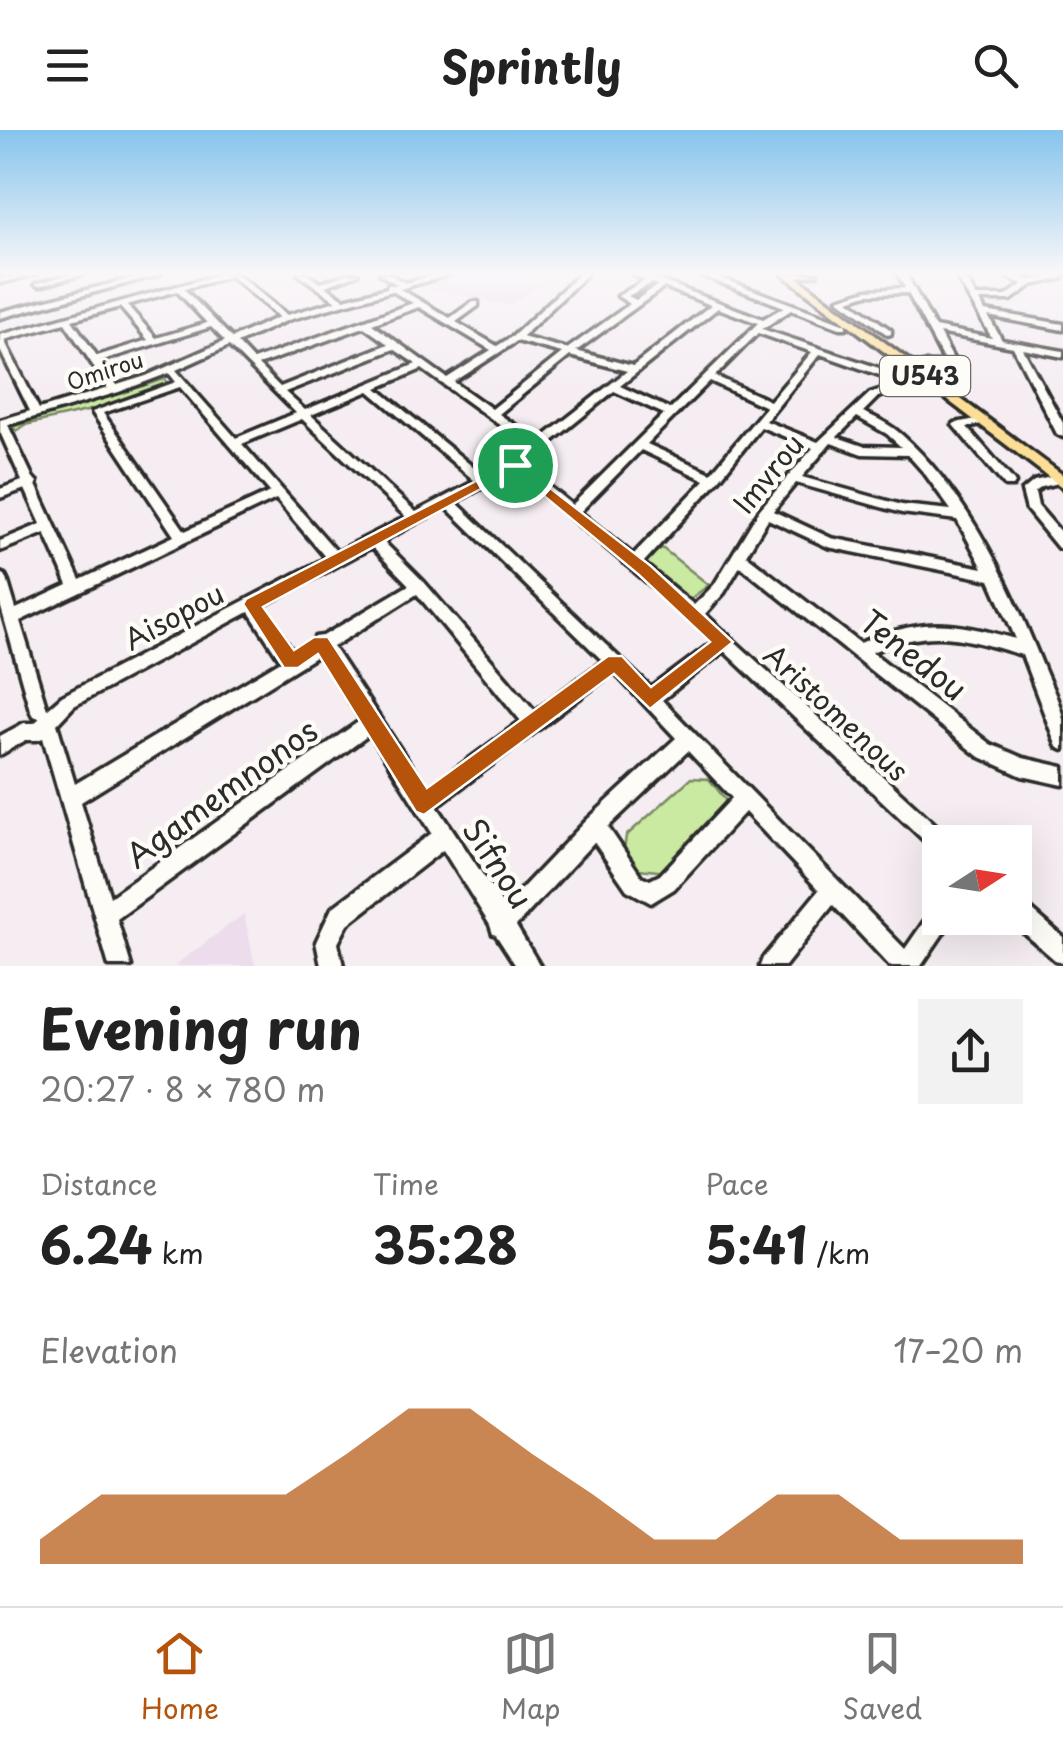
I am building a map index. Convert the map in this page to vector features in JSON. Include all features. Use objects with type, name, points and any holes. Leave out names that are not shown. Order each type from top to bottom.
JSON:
[{"type":"main road","name":"U543","points":[[845,313],[1062,479]]},
{"type":"main road","name":"U543","points":[[850,313],[939,378],[1062,479]]},
{"type":"street","points":[[36,413],[0,339],[88,313]]},
{"type":"street","points":[[130,313],[154,342]]},
{"type":"street","points":[[202,313],[278,391],[415,518]]},
{"type":"street","points":[[279,313],[285,318]]},
{"type":"street","name":"Omirou","points":[[1,424],[171,370],[229,341],[301,313]]},
{"type":"street","points":[[252,364],[395,313]]},
{"type":"street","points":[[434,313],[497,350]]},
{"type":"street","points":[[449,322],[462,313]]},
{"type":"street","points":[[449,381],[516,338],[543,313]]},
{"type":"street","points":[[492,414],[623,313]]},
{"type":"street","points":[[515,465],[706,313]]},
{"type":"street","points":[[634,563],[713,479],[817,352],[733,313]]},
{"type":"street","points":[[571,513],[761,326],[781,313]]},
{"type":"street","points":[[810,313],[843,326]]},
{"type":"street","points":[[862,313],[888,332]]},
{"type":"street","points":[[923,313],[953,368],[939,378]]},
{"type":"street","points":[[984,313],[998,342]]},
{"type":"street","points":[[984,313],[1062,326]]},
{"type":"street","points":[[66,319],[115,390]]},
{"type":"street","points":[[96,359],[212,324]]},
{"type":"street","points":[[366,324],[538,447]]},
{"type":"street","points":[[932,329],[1063,354]]},
{"type":"street","points":[[342,332],[360,348]]},
{"type":"street","points":[[516,338],[634,370]]},
{"type":"street","points":[[1016,344],[1058,416],[1063,434]]},
{"type":"street","points":[[278,391],[360,348],[395,345]]},
{"type":"street","name":"Imvrou","points":[[694,614],[719,590],[765,512],[855,412],[874,395],[886,391],[890,375],[817,352]]},
{"type":"street","points":[[923,366],[946,368],[949,361]]},
{"type":"street","points":[[236,442],[423,365]]},
{"type":"street","points":[[0,372],[16,368]]},
{"type":"street","points":[[171,370],[336,560]]},
{"type":"street","points":[[710,378],[770,405]]},
{"type":"street","points":[[180,384],[98,412],[182,538]]},
{"type":"street","points":[[613,387],[673,414]]},
{"type":"street","points":[[370,388],[484,482]]},
{"type":"street","points":[[855,412],[887,429],[962,516],[1029,650],[1063,741]]},
{"type":"street","points":[[982,421],[959,425],[1009,483]]},
{"type":"street","points":[[760,422],[826,443],[862,450],[910,452]]},
{"type":"street","points":[[1,424],[31,482],[47,528],[76,588]]},
{"type":"street","points":[[640,445],[713,479]]},
{"type":"street","points":[[0,454],[15,449]]},
{"type":"street","name":"Aisopou","points":[[0,746],[24,731],[37,732],[46,716],[68,701],[515,465]]},
{"type":"street","name":"Aristomenous","points":[[515,465],[694,614],[922,825]]},
{"type":"street","points":[[796,479],[902,509],[962,516]]},
{"type":"street","points":[[1062,479],[1038,484],[1028,492],[1032,507],[1046,519],[1063,544]]},
{"type":"street","points":[[0,494],[31,482]]},
{"type":"street","points":[[12,618],[280,492]]},
{"type":"street","points":[[448,501],[615,662],[907,966],[928,935]]},
{"type":"street","points":[[765,512],[828,542],[991,575]]},
{"type":"street","points":[[0,546],[47,528]]},
{"type":"street","points":[[374,540],[419,586],[534,723]]},
{"type":"street","name":"Tenedou","points":[[739,557],[984,750],[1022,767],[1063,776]]},
{"type":"street","points":[[0,580],[46,716],[120,966]]},
{"type":"street","points":[[70,798],[321,642],[419,586]]},
{"type":"street","points":[[252,604],[291,662]]},
{"type":"street","points":[[857,651],[912,628],[948,628],[1029,650]]},
{"type":"street","name":"Sifnou","points":[[321,642],[529,966]]},
{"type":"street","points":[[650,700],[723,642]]},
{"type":"street","points":[[424,804],[615,662]]},
{"type":"street","name":"Agamemnonos","points":[[105,914],[374,722]]},
{"type":"street","points":[[501,926],[595,826],[687,740]]},
{"type":"street","points":[[595,826],[634,883],[651,892],[667,882],[745,798]]},
{"type":"street","points":[[332,966],[326,942],[340,916],[443,837]]},
{"type":"street","points":[[776,960],[832,890]]},
{"type":"street","points":[[1032,925],[1063,952]]},
{"type":"shaded area","points":[[244,914],[255,966],[174,966]]},
{"type":"green space","points":[[165,379],[170,385],[100,408],[25,425],[17,431],[12,427]]},
{"type":"green space","points":[[662,548],[709,585],[686,602],[646,566],[647,558]]},
{"type":"green space","points":[[691,778],[709,779],[725,799],[725,815],[667,872],[639,869],[624,850],[626,836]]},
{"type":"route","points":[[515,465],[645,570],[723,642],[650,700],[615,662],[424,804],[321,642],[291,662],[252,604],[515,465]]}]
